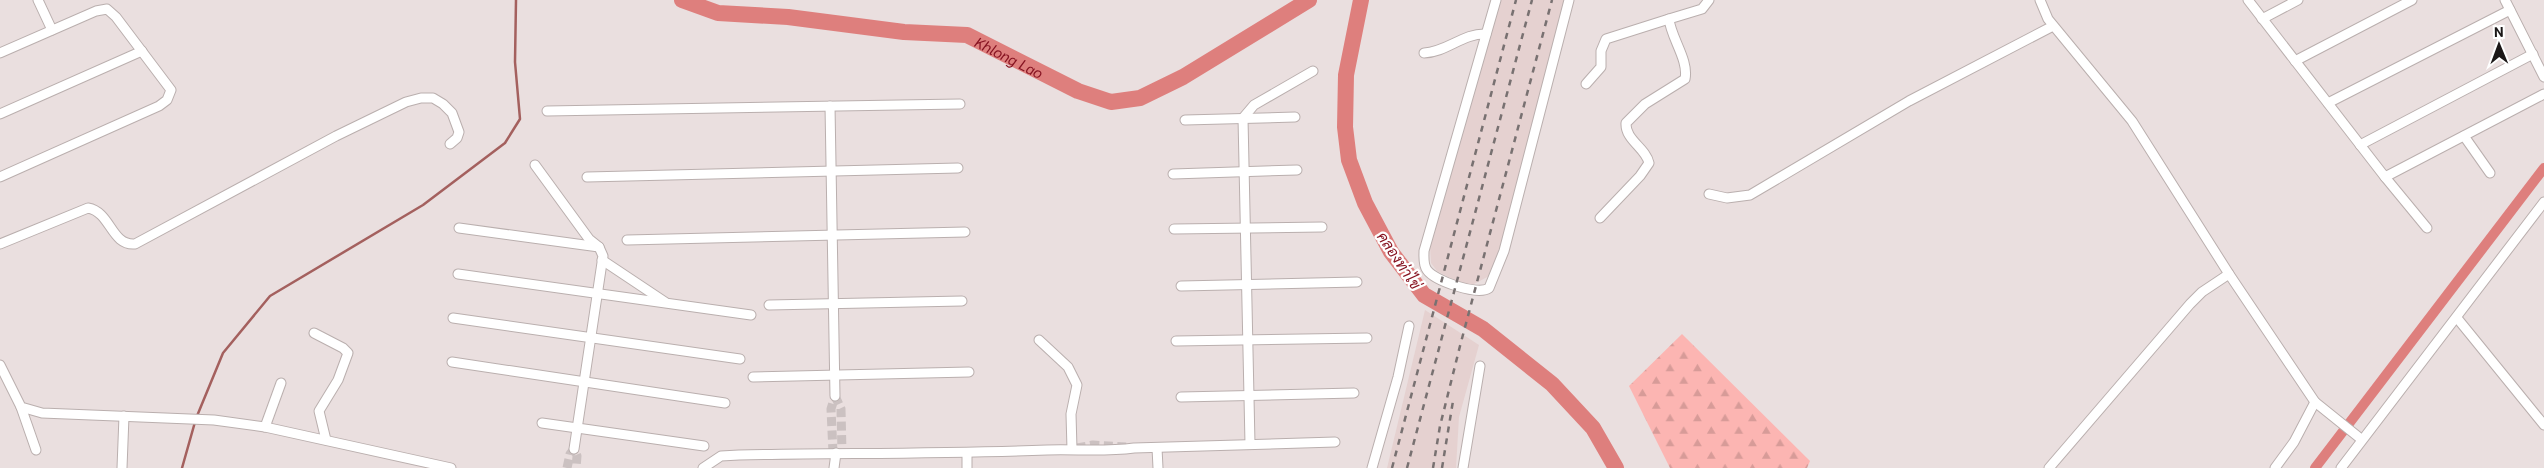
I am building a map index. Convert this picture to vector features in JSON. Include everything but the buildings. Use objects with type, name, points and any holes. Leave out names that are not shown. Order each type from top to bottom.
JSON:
[{"type":"street","points":[[38,0],[52,30]]},
{"type":"street","points":[[1496,0],[1424,251],[1424,261],[1430,274],[1460,287],[1479,292],[1489,288],[1504,250],[1569,0]]},
{"type":"street","points":[[1586,84],[1601,67],[1601,52],[1606,39],[1698,10],[1706,6],[1709,0]]},
{"type":"street","points":[[2040,0],[2054,26],[2132,121],[2229,274],[2315,402],[2358,437]]},
{"type":"street","points":[[2248,0],[2427,228]]},
{"type":"street","points":[[2262,19],[2298,0]]},
{"type":"street","points":[[2295,61],[2412,0]]},
{"type":"street","points":[[2505,0],[2544,77]]},
{"type":"street","points":[[0,53],[96,11],[107,9],[116,17],[171,90],[167,100],[159,106],[0,177]]},
{"type":"street","points":[[2328,103],[2510,10]]},
{"type":"street","points":[[1600,218],[1640,176],[1649,163],[1647,157],[1627,132],[1626,123],[1628,119],[1645,104],[1685,79],[1685,66],[1671,32],[1669,19]]},
{"type":"street","points":[[1709,194],[1727,198],[1750,195],[1908,101],[2054,26]]},
{"type":"street","points":[[1424,53],[1440,51],[1472,35],[1486,34]]},
{"type":"street","points":[[0,114],[142,51]]},
{"type":"street","points":[[2360,144],[2533,54]]},
{"type":"street","points":[[1250,444],[1243,118],[1254,105],[1313,71]]},
{"type":"street","points":[[2386,177],[2544,94]]},
{"type":"street","points":[[0,244],[88,208],[96,210],[103,215],[120,241],[126,245],[135,244],[336,136],[406,102],[421,98],[433,98],[452,113],[459,132],[457,138],[450,144]]},
{"type":"street","points":[[547,111],[960,104]]},
{"type":"street","points":[[830,106],[835,396]]},
{"type":"street","points":[[1186,120],[1295,116]]},
{"type":"street","points":[[2464,136],[2490,173]]},
{"type":"street","points":[[535,165],[589,239],[599,247],[602,260],[589,337],[574,449]]},
{"type":"street","points":[[587,177],[958,168]]},
{"type":"street","points":[[1173,174],[1296,170]]},
{"type":"street","points":[[2341,468],[2358,437],[2457,318],[2544,202]]},
{"type":"street","points":[[1174,229],[1322,227]]},
{"type":"street","points":[[459,228],[599,247]]},
{"type":"street","points":[[627,240],[966,232]]},
{"type":"street","points":[[602,260],[668,303]]},
{"type":"street","points":[[458,274],[751,315]]},
{"type":"street","points":[[2049,468],[2190,304],[2202,292],[2229,274]]},
{"type":"street","points":[[1181,286],[1357,282]]},
{"type":"street","points":[[769,305],[962,301]]},
{"type":"street","points":[[453,318],[740,359]]},
{"type":"street","points":[[2457,318],[2544,425]]},
{"type":"street","points":[[1372,468],[1392,401],[1409,326]]},
{"type":"street","points":[[314,333],[343,348],[348,353],[346,364],[338,380],[319,411],[326,440]]},
{"type":"street","points":[[1176,340],[1248,341],[1367,338]]},
{"type":"street","points":[[1039,340],[1068,367],[1077,385],[1071,414],[1072,449]]},
{"type":"street","points":[[452,362],[725,403]]},
{"type":"street","points":[[0,365],[21,407],[36,450]]},
{"type":"street","points":[[1463,468],[1480,366]]},
{"type":"street","points":[[753,377],[969,372]]},
{"type":"street","points":[[266,428],[281,384]]},
{"type":"street","points":[[1181,397],[1354,393]]},
{"type":"street","points":[[2275,468],[2294,442],[2315,402]]},
{"type":"street","points":[[21,407],[42,413],[214,420],[326,440],[433,467],[451,468]]},
{"type":"street","points":[[122,468],[124,416]]},
{"type":"street","points":[[542,423],[704,446]]},
{"type":"street","points":[[703,468],[721,456],[836,453],[967,453],[1072,449],[1106,452],[1134,448],[1335,442]]},
{"type":"street","points":[[1157,448],[1158,468]]},
{"type":"street","points":[[834,468],[836,453]]},
{"type":"street","points":[[967,453],[967,468]]},
{"type":"shaded area","points":[[1500,0],[1565,0],[1495,267],[1491,275],[1472,285],[1464,285],[1437,271],[1431,263],[1430,246]]},
{"type":"shaded area","points":[[1425,310],[1479,345],[1459,417],[1456,468],[1387,468]]},
{"type":"green space","points":[[1682,334],[1810,461],[1807,468],[1670,468],[1629,386]]},
{"type":"waterway","points":[[197,416],[223,353],[270,296],[423,205],[505,143],[520,119],[515,62],[516,0]]},
{"type":"waterway","name":"Khlong Lao","points":[[682,0],[718,13],[788,17],[904,32],[967,35],[1078,91],[1111,102],[1140,98],[1183,77],[1309,0]]},
{"type":"waterway","name":"คลองท่าไข่","points":[[1361,0],[1346,75],[1345,127],[1349,160],[1365,203],[1391,252],[1424,295],[1483,329],[1552,384],[1593,428],[1616,468]]},
{"type":"waterway","points":[[2315,468],[2544,168]]},
{"type":"waterway","points":[[182,468],[195,422]]},
{"type":"tunnel","points":[[835,396],[841,409],[842,453]]},
{"type":"tunnel","points":[[833,453],[831,409],[835,396]]},
{"type":"tunnel","points":[[1077,448],[1093,445],[1126,447]]},
{"type":"tunnel","points":[[567,468],[570,454],[574,449],[577,456],[576,468]]},
{"type":"railway","points":[[1392,468],[1516,0]]},
{"type":"railway","points":[[1407,468],[1532,0]]},
{"type":"railway","points":[[1433,468],[1440,426],[1460,346],[1552,0]]},
{"type":"railway","points":[[1442,468],[1453,401]]}]
